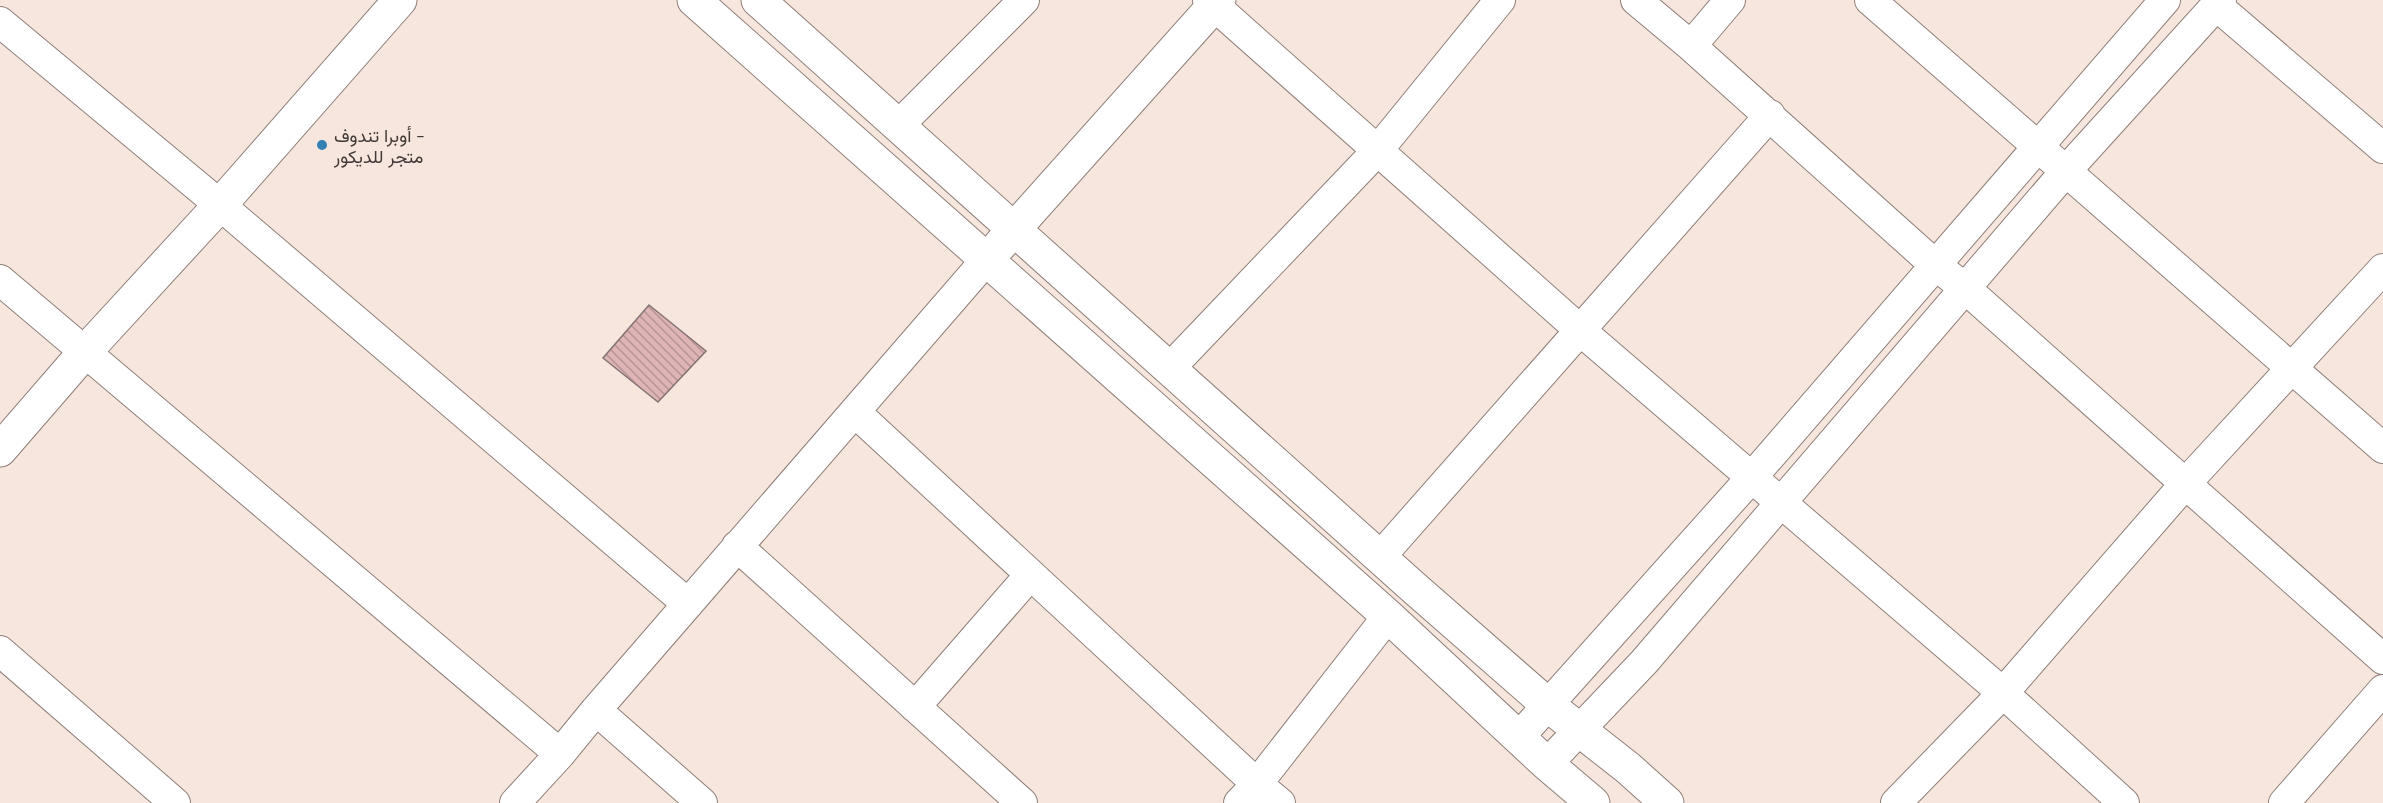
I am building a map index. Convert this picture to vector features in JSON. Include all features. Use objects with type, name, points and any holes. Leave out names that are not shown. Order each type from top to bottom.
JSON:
[{"type":"street","points":[[0,450],[400,0]]},
{"type":"street","points":[[694,0],[987,259],[1260,505],[1388,616],[1547,764],[1593,803]]},
{"type":"street","points":[[758,0],[1380,557],[1549,706],[1580,729],[1666,803]]},
{"type":"street","points":[[898,126],[1024,0]]},
{"type":"street","points":[[1169,369],[1378,150],[1500,0]]},
{"type":"street","points":[[1636,0],[1770,115],[1934,264],[1966,289],[2383,659]]},
{"type":"street","points":[[1691,46],[1730,0]]},
{"type":"street","points":[[1870,0],[2383,448]]},
{"type":"street","points":[[1519,737],[1752,477],[1934,264],[2165,0]]},
{"type":"street","points":[[515,803],[560,754],[737,546],[987,259],[1214,2],[1581,331],[2003,693],[2124,803]]},
{"type":"street","points":[[1547,764],[1644,662],[2065,172],[2219,3],[2383,148]]},
{"type":"street","points":[[0,22],[220,205],[688,604]]},
{"type":"street","points":[[1380,557],[1770,115]]},
{"type":"street","points":[[1896,803],[2003,693],[2185,484],[2383,269]]},
{"type":"street","points":[[0,280],[560,754]]},
{"type":"street","points":[[855,412],[1030,575],[1248,794],[1280,803]]},
{"type":"street","points":[[1260,505],[1289,476]]},
{"type":"street","points":[[737,546],[1022,803]]},
{"type":"street","points":[[915,707],[1030,575]]},
{"type":"street","points":[[1248,794],[1388,616]]},
{"type":"street","points":[[0,651],[175,803]]},
{"type":"street","points":[[2284,803],[2383,690]]},
{"type":"street","points":[[596,710],[702,803]]},
{"type":"building","points":[[649,305],[706,351],[658,402],[603,358]]},
{"type":"place","name":"أوبرا تندوف - متجر للديكور","points":[[322,145]]}]
